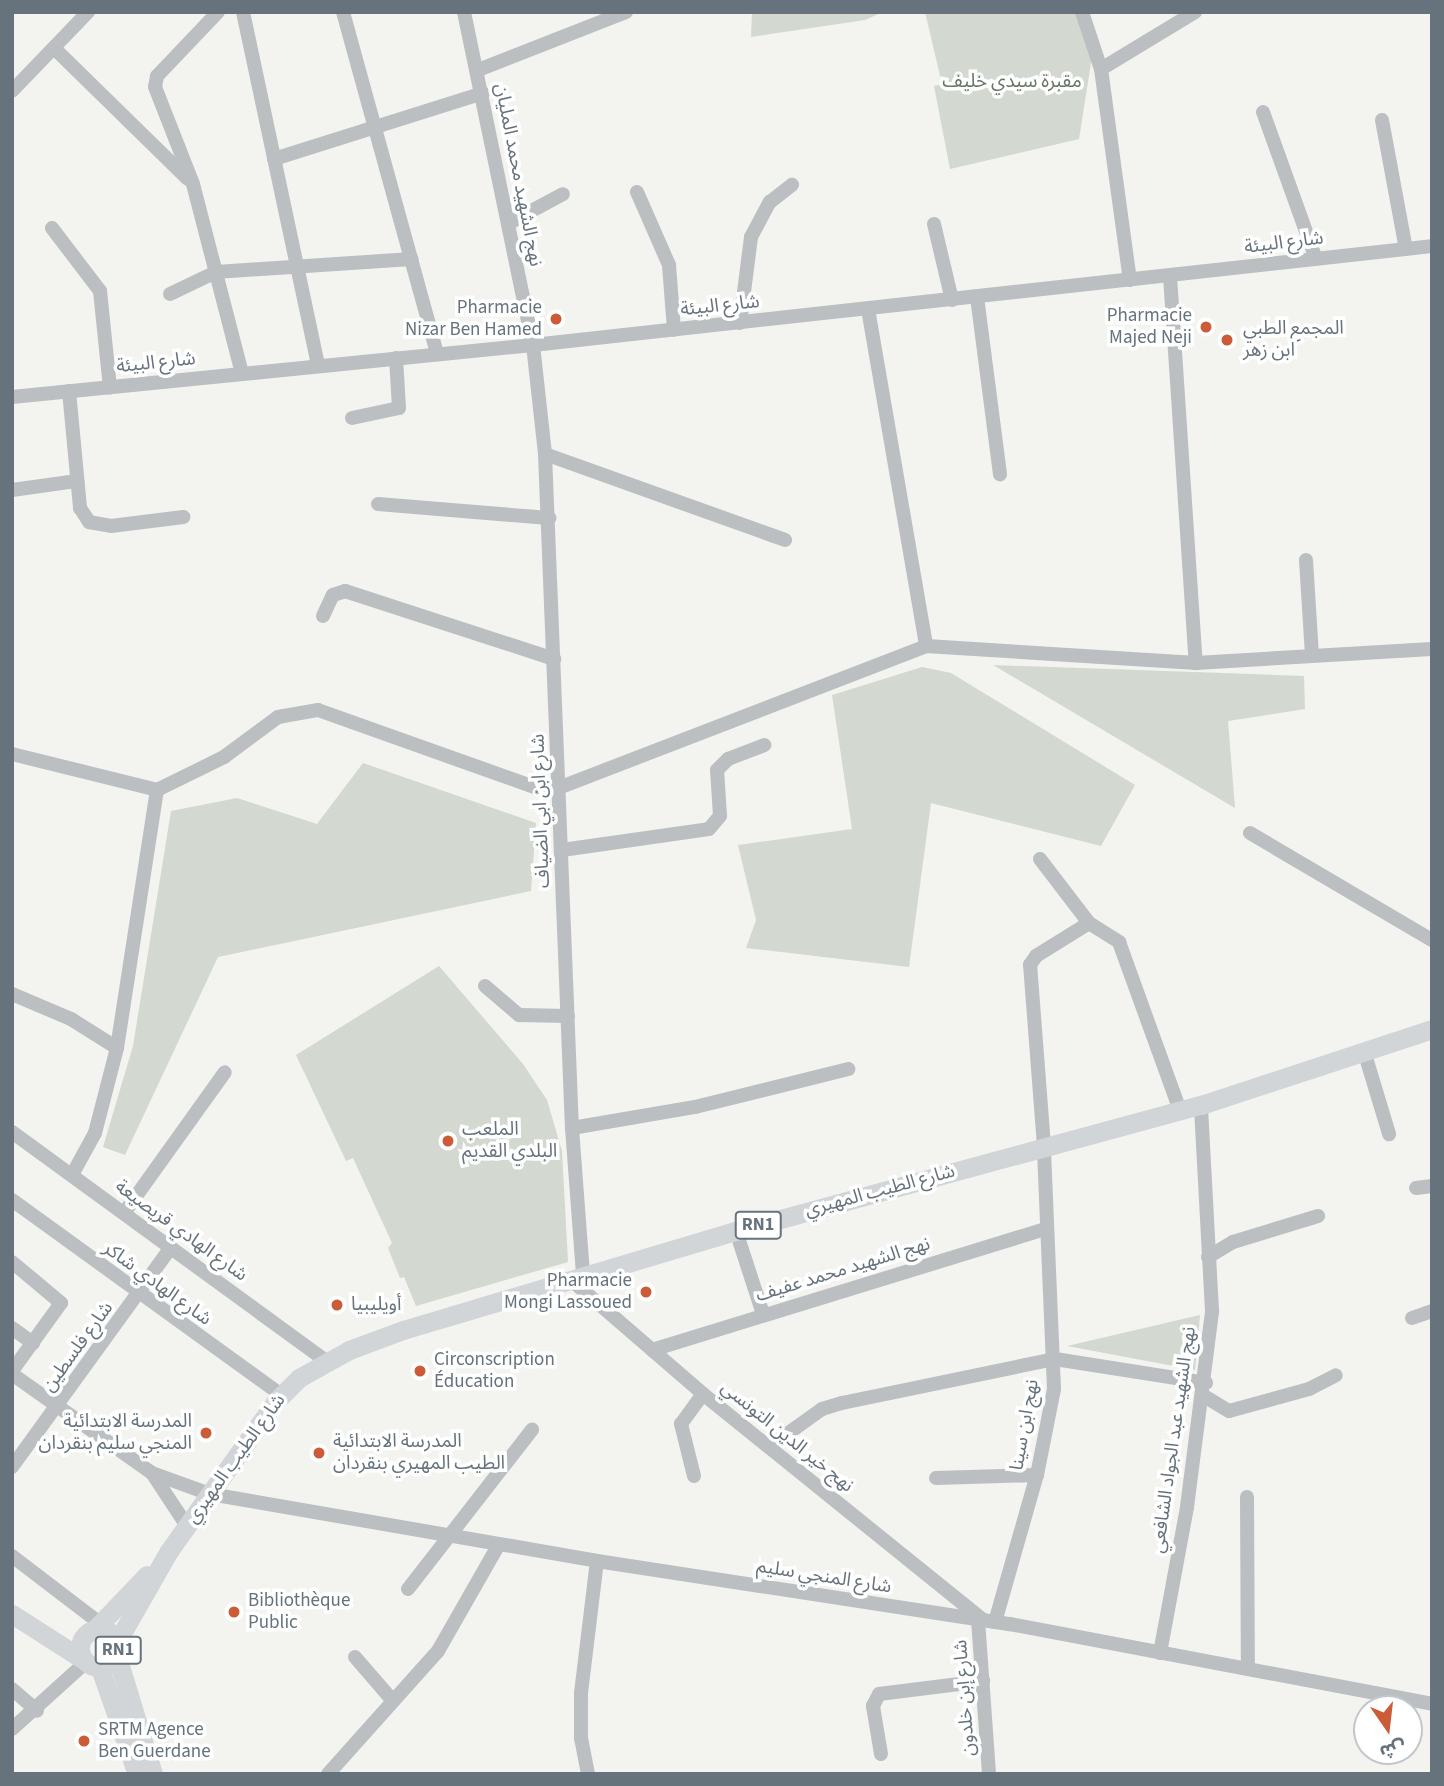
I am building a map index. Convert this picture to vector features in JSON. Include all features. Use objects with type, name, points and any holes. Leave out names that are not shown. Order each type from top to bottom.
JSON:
[{"type":"main road","name":"شارع الطيب المهيري","points":[[169,1551],[281,1395],[326,1361],[403,1329],[736,1231],[1179,1108],[1201,1105],[1432,1029]]},
{"type":"main road","name":"RN1","points":[[91,1647],[169,1551]]},
{"type":"main road","name":"RN1","points":[[117,1649],[169,1551]]},
{"type":"main road","name":"RN1","points":[[12,1614],[47,1637],[91,1647],[117,1649]]},
{"type":"main road","name":"RN1","points":[[91,1647],[108,1632],[117,1649]]},
{"type":"main road","points":[[91,1647],[137,1774]]},
{"type":"main road","points":[[117,1649],[153,1774]]},
{"type":"street","points":[[12,91],[88,12]]},
{"type":"street","points":[[218,12],[157,76],[155,87],[192,184],[242,374]]},
{"type":"street","points":[[243,12],[318,366]]},
{"type":"street","points":[[344,12],[438,354]]},
{"type":"street","name":"نهج الشهيد محمد المليان","points":[[464,12],[533,345]]},
{"type":"street","points":[[478,70],[626,12]]},
{"type":"street","points":[[1082,12],[1101,69],[1130,280]]},
{"type":"street","points":[[1101,69],[1195,12]]},
{"type":"street","points":[[54,48],[192,184]]},
{"type":"street","points":[[274,159],[482,93]]},
{"type":"street","points":[[1263,112],[1316,259]]},
{"type":"street","points":[[1382,120],[1406,249]]},
{"type":"street","points":[[740,323],[751,237],[770,202],[792,185]]},
{"type":"street","points":[[637,192],[669,265],[674,330]]},
{"type":"street","points":[[509,223],[563,194]]},
{"type":"street","points":[[934,223],[953,300]]},
{"type":"street","points":[[52,228],[100,292],[110,387]]},
{"type":"street","name":"شارع البيئة","points":[[12,397],[740,323],[1432,246]]},
{"type":"street","points":[[170,294],[216,272],[412,259]]},
{"type":"street","points":[[1170,276],[1196,663]]},
{"type":"street","points":[[977,297],[1000,475]]},
{"type":"street","points":[[868,309],[926,646]]},
{"type":"street","name":"شارع ابن ابي الضياف","points":[[533,345],[549,518],[577,1278]]},
{"type":"street","points":[[352,418],[399,408],[396,358]]},
{"type":"street","points":[[69,391],[77,481],[83,515],[98,526],[183,517]]},
{"type":"street","points":[[545,454],[785,540]]},
{"type":"street","points":[[12,490],[77,481]]},
{"type":"street","points":[[378,504],[549,518]]},
{"type":"street","points":[[1306,560],[1312,656]]},
{"type":"street","points":[[323,616],[332,595],[345,591],[554,659]]},
{"type":"street","points":[[12,754],[157,790],[224,757],[278,717],[318,710],[339,714],[539,791],[559,790],[926,646],[1196,663],[1432,649]]},
{"type":"street","points":[[562,850],[709,829],[720,816],[717,770],[729,759],[764,745]]},
{"type":"street","points":[[72,1175],[95,1133],[117,1048],[157,790]]},
{"type":"street","points":[[1250,833],[1432,940]]},
{"type":"street","points":[[1040,859],[1089,923],[1119,942],[1179,1108]]},
{"type":"street","name":"نهج ابن سينا","points":[[985,1621],[1037,1475],[1054,1389],[1055,1359],[1045,1228],[1044,1146],[1030,965],[1036,956],[1089,923]]},
{"type":"street","points":[[485,986],[519,1015],[568,1016]]},
{"type":"street","points":[[12,994],[71,1019],[117,1048]]},
{"type":"street","points":[[1364,1051],[1389,1134]]},
{"type":"street","points":[[572,1128],[695,1107],[848,1069]]},
{"type":"street","points":[[124,1213],[225,1072]]},
{"type":"street","name":"نهج الشهيد عبد الجواد الشافعي","points":[[1160,1653],[1205,1390],[1212,1311],[1201,1105]]},
{"type":"street","name":"شارع الهادي قريصيعة","points":[[12,1132],[326,1361]]},
{"type":"street","points":[[1416,1188],[1432,1186]]},
{"type":"street","name":"شارع الهادي شاكر","points":[[12,1200],[281,1395]]},
{"type":"street","points":[[1208,1257],[1233,1242],[1318,1216]]},
{"type":"street","name":"نهج الشهيد محمد عفيف","points":[[652,1350],[1045,1228]]},
{"type":"street","points":[[736,1231],[763,1314]]},
{"type":"street","name":"شارع فلسطين","points":[[12,1466],[59,1407],[170,1247]]},
{"type":"street","points":[[12,1262],[61,1303],[12,1372],[152,1473],[187,1525]]},
{"type":"street","name":"نهج خير الدين التونسي","points":[[577,1278],[652,1350],[703,1394],[985,1621]]},
{"type":"street","points":[[1412,1318],[1432,1311]]},
{"type":"street","points":[[12,1328],[33,1343]]},
{"type":"street","points":[[769,1447],[822,1409],[1055,1359],[1205,1390],[1229,1411],[1309,1389],[1336,1375]]},
{"type":"street","points":[[694,1476],[681,1424],[703,1394]]},
{"type":"street","points":[[408,1590],[445,1536],[532,1430]]},
{"type":"street","name":"شارع المنجي سليم","points":[[152,1473],[210,1494],[597,1561],[985,1621],[1432,1704]]},
{"type":"street","points":[[936,1478],[1037,1475]]},
{"type":"street","points":[[1247,1497],[1248,1669]]},
{"type":"street","points":[[328,1774],[438,1651],[499,1544]]},
{"type":"street","points":[[12,1556],[91,1647],[37,1711],[12,1729]]},
{"type":"street","points":[[588,1774],[581,1738],[581,1693],[597,1561]]},
{"type":"street","name":"شارع إبن خلدون","points":[[985,1621],[983,1681],[989,1774]]},
{"type":"street","points":[[355,1657],[393,1701]]},
{"type":"street","points":[[881,1754],[873,1706],[879,1693],[983,1681]]},
{"type":"street","points":[[12,1689],[37,1711]]},
{"type":"green space","points":[[752,12],[883,12],[865,20],[751,37]]},
{"type":"green space","name":"مقبرة سيدي خليف","points":[[925,12],[1076,12],[1093,50],[1079,139],[950,169],[934,86],[942,84]]},
{"type":"green space","points":[[993,665],[1304,676],[1305,709],[1228,721],[1235,808]]},
{"type":"green space","points":[[922,667],[951,673],[1135,785],[1101,846],[931,803],[909,967],[746,948],[756,920],[738,845],[852,829],[832,695]]},
{"type":"green space","points":[[363,763],[536,823],[531,891],[218,957],[125,1155],[103,1147],[133,1046],[171,811],[237,798],[317,824]]},
{"type":"green space","name":"الملعب البلدي القديم","points":[[439,966],[523,1064],[547,1100],[562,1151],[568,1262],[416,1306],[404,1277],[400,1278],[388,1248],[392,1243],[353,1158],[346,1161],[296,1055]]},
{"type":"green space","points":[[1200,1315],[1195,1370],[1067,1346]]},
{"type":"place","name":"Pharmacie Nizar Ben Hamed","points":[[556,319]]},
{"type":"place","name":"Pharmacie Majed Neji","points":[[1206,327]]},
{"type":"place","name":"المجمع الطبي ابن زهر","points":[[1227,340]]},
{"type":"place","name":"الملعب البلدي القديم","points":[[448,1141]]},
{"type":"place","name":"Pharmacie Mongi Lassoued","points":[[646,1292]]},
{"type":"place","name":"أويليبيا","points":[[337,1305]]},
{"type":"place","name":"Circonscription Éducation","points":[[420,1371]]},
{"type":"place","name":"المدرسة الابتدائية المنجي سليم بنقردان","points":[[206,1433]]},
{"type":"place","name":"المدرسة الابتدائية الطيب المهيري بنقردان","points":[[319,1453]]},
{"type":"place","name":"Bibliothèque Public","points":[[234,1612]]},
{"type":"place","name":"SRTM Agence Ben Guerdane","points":[[84,1741]]}]
